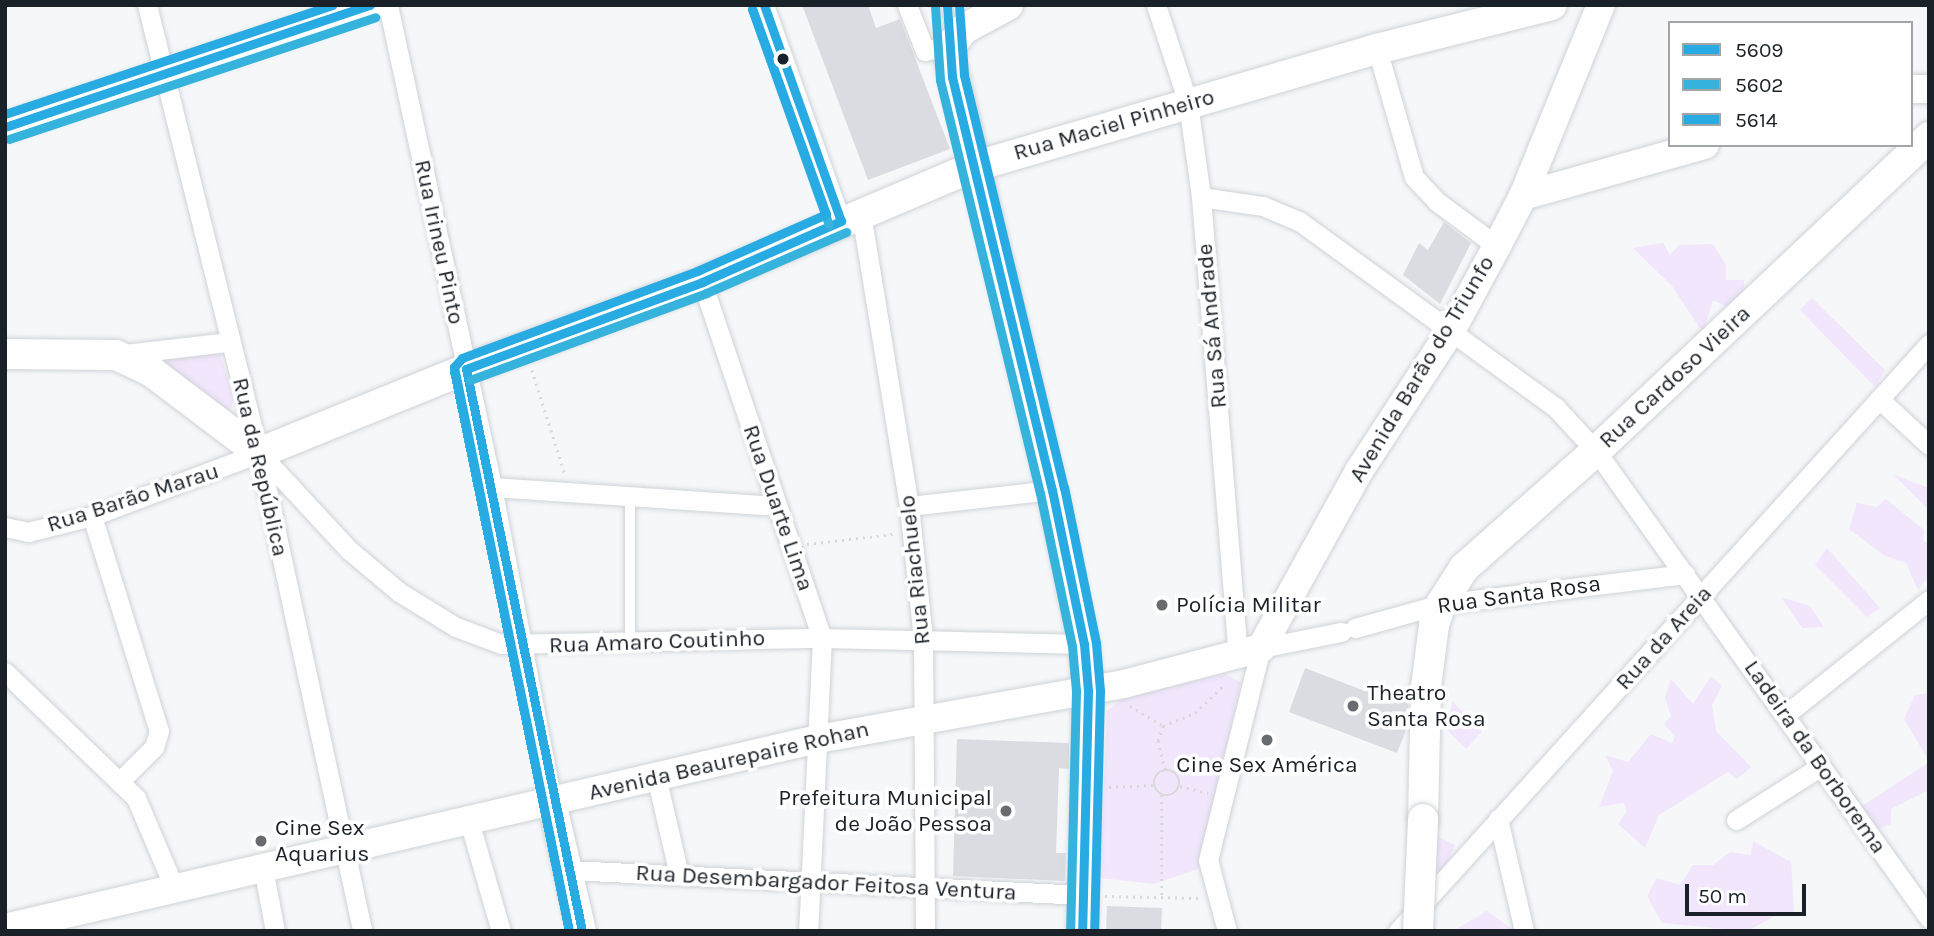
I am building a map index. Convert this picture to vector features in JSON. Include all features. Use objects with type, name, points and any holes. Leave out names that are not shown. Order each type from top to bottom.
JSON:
[{"type":"main road","points":[[5,127],[163,71],[371,5]]},
{"type":"main road","points":[[1008,5],[964,29],[953,44],[952,77],[1052,490],[1084,644],[1088,691],[1082,931]]},
{"type":"main road","name":"Rua Maciel Pinheiro","points":[[259,453],[466,369],[702,282],[973,167],[1377,49],[1552,5]]},
{"type":"main road","name":"Avenida Barão do Triunfo","points":[[1237,653],[1452,329],[1523,196],[1601,5]]},
{"type":"main road","name":"Rua Cardoso Vieira","points":[[1438,614],[1464,568],[1596,451],[1929,137]]},
{"type":"main road","points":[[1523,196],[1698,147]]},
{"type":"main road","points":[[5,354],[116,355],[152,372],[259,453]]},
{"type":"main road","points":[[1418,931],[1426,687],[1438,614]]},
{"type":"main road","name":"Avenida Beaurepaire Rohan","points":[[5,928],[818,739],[926,717],[1088,691],[1237,653]]},
{"type":"main road","name":"Rua Irineu Pinto","points":[[552,802],[582,931]]},
{"type":"street","name":"Rua da República","points":[[147,5],[229,342],[259,453],[362,931]]},
{"type":"street","name":"Rua Irineu Pinto","points":[[388,5],[492,487],[520,647],[552,802]]},
{"type":"street","name":"Rua Riachuelo","points":[[764,5],[851,217],[909,506],[923,639],[926,717],[925,931]]},
{"type":"street","points":[[907,5],[925,51],[953,44]]},
{"type":"street","name":"Rua Sá Andrade","points":[[1156,5],[1188,103],[1201,197],[1237,653],[1248,701],[1208,860],[1227,931]]},
{"type":"street","points":[[1377,49],[1414,177],[1436,201],[1497,246]]},
{"type":"street","name":"Ladeira da Borborema","points":[[1201,197],[1263,206],[1299,221],[1452,329],[1556,408],[1596,451],[1702,596],[1929,918]]},
{"type":"street","name":"Rua Duarte Lima","points":[[702,282],[822,638],[808,931]]},
{"type":"street","points":[[116,355],[229,342]]},
{"type":"street","name":"Rua da Areia","points":[[1398,931],[1929,344]]},
{"type":"street","points":[[1879,399],[1929,444]]},
{"type":"street","name":"Rua Barão Marau","points":[[5,527],[28,532],[92,516],[259,453]]},
{"type":"street","name":"Rua Amaro Coutinho","points":[[259,453],[349,550],[399,592],[456,627],[520,647],[630,641],[822,638],[1084,644]]},
{"type":"street","points":[[492,487],[630,494],[776,506]]},
{"type":"street","points":[[909,506],[1052,490]]},
{"type":"street","points":[[92,516],[159,731],[154,747],[121,780]]},
{"type":"street","name":"Rua Santa Rosa","points":[[1237,653],[1438,614],[1685,574]]},
{"type":"street","points":[[1785,715],[1929,600]]},
{"type":"street","points":[[5,672],[121,780],[146,815],[174,887]]},
{"type":"street","points":[[1735,820],[1821,766]]},
{"type":"street","points":[[656,776],[679,875]]},
{"type":"street","points":[[1498,818],[1524,931]]},
{"type":"street","points":[[469,821],[501,931]]},
{"type":"street","points":[[263,868],[275,931]]},
{"type":"street","name":"Rua Desembargador Feitosa Ventura","points":[[569,870],[927,890],[1084,895]]},
{"type":"lane","points":[[947,5],[953,44]]},
{"type":"lane","points":[[630,494],[630,641]]},
{"type":"path","points":[[524,347],[570,490]]},
{"type":"path","points":[[791,546],[911,532]]},
{"type":"path","points":[[1165,769],[1158,741],[1163,726],[1195,713],[1225,684],[1237,653]]},
{"type":"path","points":[[1225,684],[1248,701]]},
{"type":"path","points":[[1128,705],[1163,726]]},
{"type":"path","points":[[1154,785],[1157,774],[1165,769]]},
{"type":"path","points":[[1165,769],[1177,773],[1181,786]]},
{"type":"path","points":[[1084,786],[1154,785]]},
{"type":"path","points":[[1154,785],[1162,795],[1162,897]]},
{"type":"path","points":[[1181,786],[1224,797]]},
{"type":"path","points":[[1162,795],[1172,796],[1181,786]]},
{"type":"path","points":[[1084,895],[1217,899]]},
{"type":"shaded area","points":[[1663,243],[1670,255],[1679,245],[1713,244],[1726,265],[1726,280],[1744,280],[1744,298],[1729,308],[1713,300],[1703,333],[1672,286],[1633,248]]},
{"type":"shaded area","points":[[1812,298],[1885,370],[1875,387],[1800,310]]},
{"type":"shaded area","points":[[218,348],[234,398],[231,409],[225,411],[158,364],[160,352]]},
{"type":"shaded area","points":[[1894,475],[1929,488],[1929,510]]},
{"type":"shaded area","points":[[1886,499],[1924,530],[1923,540],[1929,545],[1929,576],[1918,590],[1906,563],[1885,556],[1849,529],[1857,503],[1877,507]]},
{"type":"shaded area","points":[[1827,548],[1880,608],[1867,617],[1815,565]]},
{"type":"shaded area","points":[[1781,597],[1810,606],[1824,627],[1802,628]]},
{"type":"shaded area","points":[[1225,674],[1241,682],[1198,869],[1154,884],[1100,878],[1107,711],[1124,697]]},
{"type":"shaded area","points":[[1711,676],[1722,686],[1712,705],[1716,731],[1751,767],[1737,779],[1728,772],[1659,815],[1645,848],[1618,824],[1627,811],[1624,803],[1599,807],[1613,771],[1605,755],[1628,762],[1651,734],[1672,743],[1675,736],[1664,724],[1671,716],[1665,698],[1671,679],[1693,704]]},
{"type":"shaded area","points":[[1929,693],[1929,761],[1904,719],[1915,695]]},
{"type":"shaded area","points":[[1452,701],[1482,731],[1466,749],[1447,730]]},
{"type":"shaded area","points":[[1929,762],[1929,790],[1891,809],[1891,824],[1875,830],[1859,808]]},
{"type":"shaded area","points":[[1430,833],[1455,845],[1441,877],[1426,874]]},
{"type":"shaded area","points":[[1753,841],[1791,862],[1794,912],[1779,914],[1747,931],[1662,923],[1647,896],[1657,878],[1680,885],[1693,865],[1713,865],[1730,852],[1751,855]]},
{"type":"shaded area","points":[[1487,911],[1515,931],[1453,931]]},
{"type":"building","points":[[802,5],[868,5],[876,28],[900,19],[950,149],[868,180]]},
{"type":"building","points":[[1444,222],[1471,243],[1440,304],[1403,275],[1419,243],[1428,250]]},
{"type":"building","name":"Theatro Santa Rosa","points":[[1305,668],[1365,691],[1368,683],[1408,698],[1408,725],[1397,753],[1289,712]]},
{"type":"building","name":"Prefeitura Municipal de João Pessoa","points":[[957,739],[1069,743],[1069,769],[1059,768],[1056,853],[1066,853],[1065,881],[953,876]]},
{"type":"building","points":[[1107,906],[1162,908],[1161,931],[1106,931]]},
{"type":"transit line","name":"5614","points":[[5,114],[332,5]]},
{"type":"transit line","name":"5609","points":[[5,127],[370,5]]},
{"type":"transit line","name":"5609","points":[[764,5],[841,221]]},
{"type":"transit line","name":"5609","points":[[947,5],[952,77],[1052,490],[1084,644],[1088,691],[1082,931]]},
{"type":"transit line","name":"5614","points":[[959,5],[964,75],[1064,487],[1096,643],[1100,691],[1094,931]]},
{"type":"transit line","name":"5602","points":[[935,6],[940,80],[1040,493],[1072,646],[1076,691],[1070,931]]},
{"type":"transit line","name":"5602","points":[[752,9],[829,225]]},
{"type":"transit line","name":"5614","points":[[569,931],[454,367],[462,358],[697,271],[826,214],[752,9]]},
{"type":"transit line","name":"5602","points":[[9,139],[375,17]]},
{"type":"transit line","name":"5609","points":[[466,369],[702,282],[841,221]]},
{"type":"transit line","name":"5602","points":[[470,380],[706,293],[846,232]]},
{"type":"transit line","name":"5609","points":[[466,369],[582,931]]},
{"type":"transit line","name":"5602","points":[[454,371],[569,931]]},
{"type":"place","name":"Polícia Militar","points":[[1162,605]]},
{"type":"place","name":"Theatro Santa Rosa","points":[[1353,706]]},
{"type":"place","name":"Cine Sex América","points":[[1267,740]]},
{"type":"place","name":"Prefeitura Municipal de João Pessoa","points":[[1006,811]]},
{"type":"place","name":"Cine Sex Aquarius","points":[[261,841]]}]
